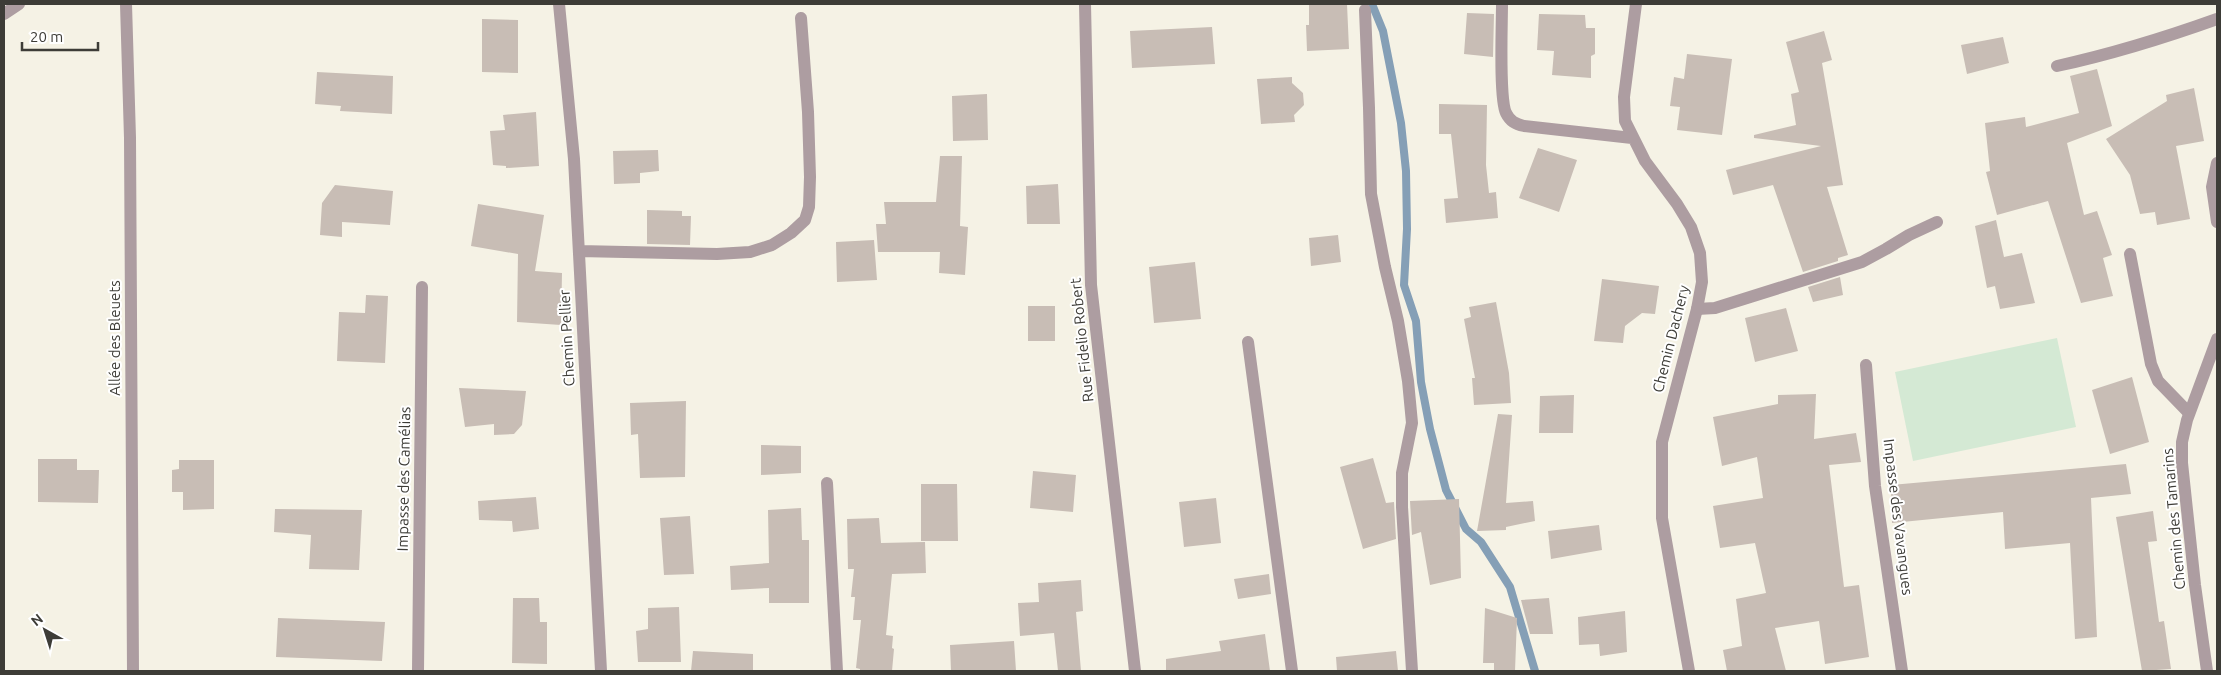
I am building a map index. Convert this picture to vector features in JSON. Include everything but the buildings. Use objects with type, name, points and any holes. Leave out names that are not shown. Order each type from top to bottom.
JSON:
[{"type":"street","points":[[4,14],[20,4]]},
{"type":"street","name":"Allée des Bleuets","points":[[126,4],[130,138],[133,671]]},
{"type":"street","name":"Chemin Pellier","points":[[559,4],[574,159],[602,671]]},
{"type":"street","name":"Rue Fidelio Robert","points":[[1085,4],[1091,285],[1135,671]]},
{"type":"street","points":[[1502,4],[1503,103],[1509,119],[1516,124],[1524,126],[1632,138]]},
{"type":"street","name":"Chemin Dachery","points":[[1636,4],[1624,97],[1625,121],[1645,161],[1677,204],[1691,227],[1700,253],[1702,282],[1697,309],[1662,442],[1662,518],[1689,671]]},
{"type":"street","points":[[1365,10],[1370,108],[1371,194],[1398,321],[1408,381],[1411,415],[1408,449],[1402,473],[1402,508],[1412,671]]},
{"type":"street","points":[[579,251],[718,254],[750,252],[772,245],[791,233],[804,220],[809,207],[810,177],[808,112],[801,18]]},
{"type":"street","points":[[2057,66],[2103,56],[2156,41],[2217,19]]},
{"type":"street","points":[[2217,163],[2212,187],[2217,222]]},
{"type":"street","points":[[1697,309],[1715,308],[1862,262],[1909,234],[1937,222]]},
{"type":"street","points":[[2130,254],[2151,364],[2158,380],[2189,413]]},
{"type":"street","name":"Impasse des Camélias","points":[[418,671],[422,286]]},
{"type":"street","name":"Chemin des Tamarins","points":[[2208,671],[2195,585],[2182,462],[2182,442],[2189,413],[2217,339]]},
{"type":"street","points":[[1248,342],[1292,671]]},
{"type":"street","name":"Impasse des Vavangues","points":[[1866,365],[1875,486],[1902,671]]},
{"type":"street","points":[[827,483],[837,671]]},
{"type":"green space","points":[[2057,338],[2076,427],[1913,461],[1895,372]]},
{"type":"waterway","points":[[1372,4],[1383,31],[1401,123],[1406,171],[1407,229],[1404,285],[1416,321],[1421,382],[1430,429],[1446,490],[1466,529],[1481,542],[1510,587],[1535,671]]}]
